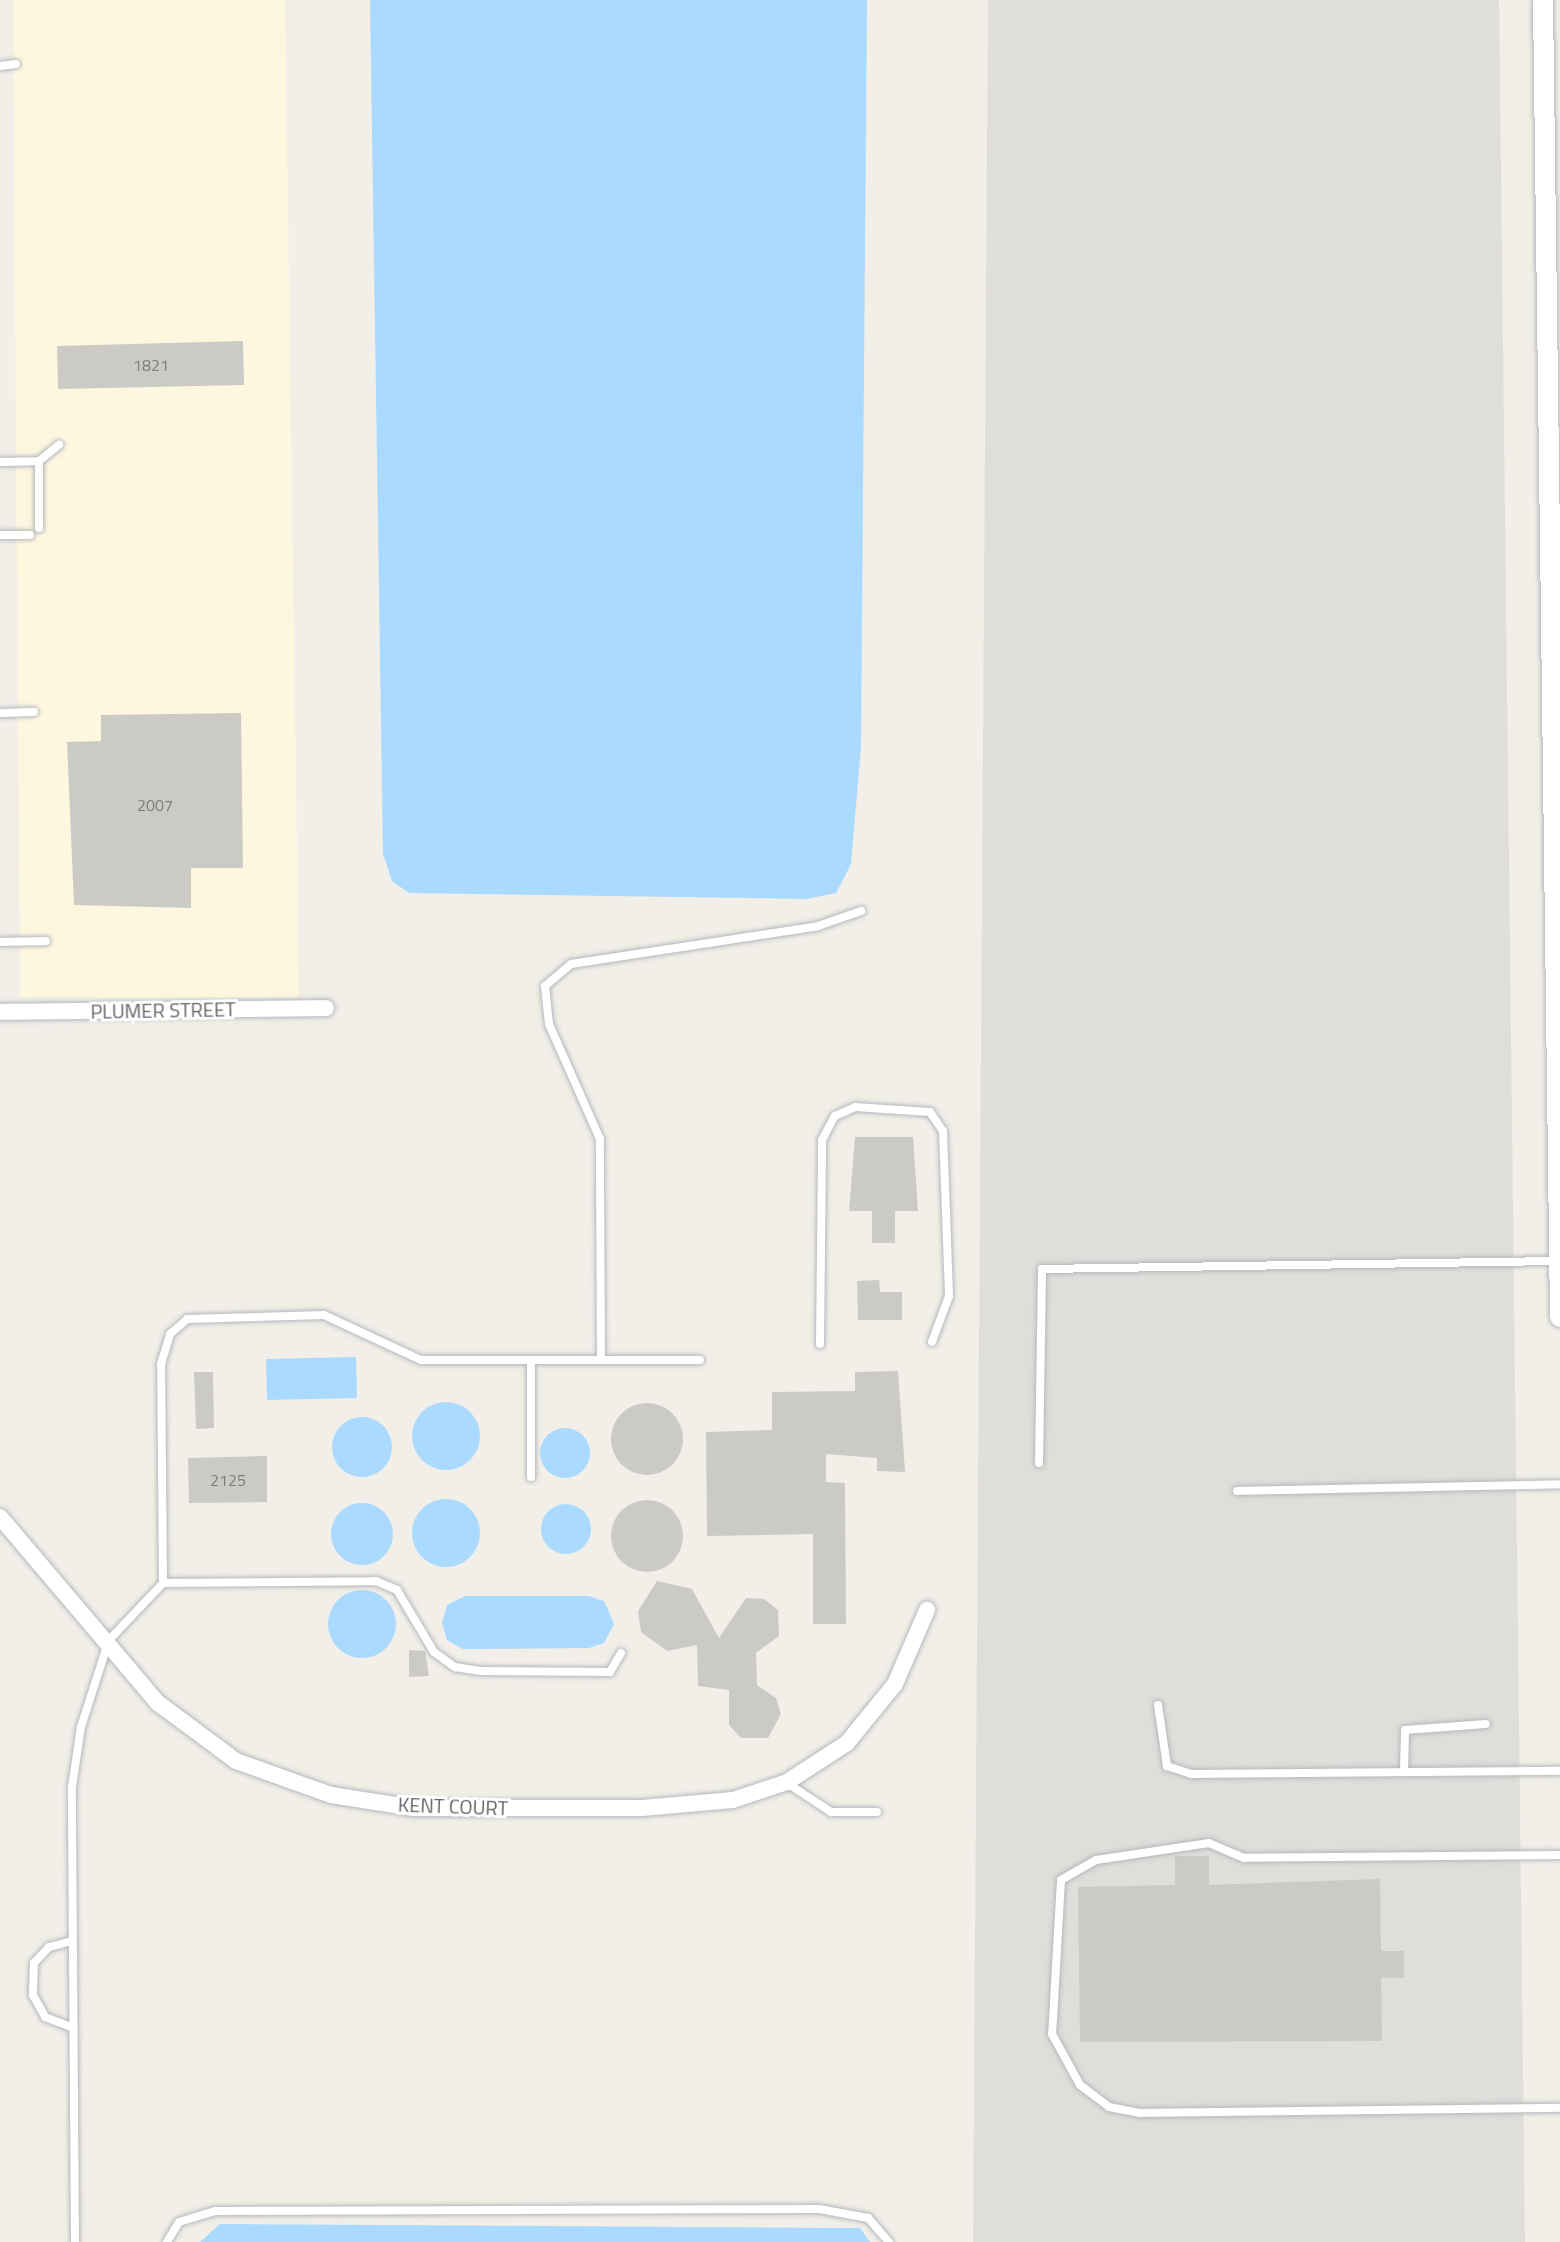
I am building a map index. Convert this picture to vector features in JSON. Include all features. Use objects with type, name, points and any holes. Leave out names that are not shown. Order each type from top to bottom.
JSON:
[{"type":"street","points":[[1543,0],[1560,1317]]},
{"type":"street","points":[[0,1002],[0,1012]]},
{"type":"street","name":"PLUMER STREET","points":[[0,1012],[326,1008]]},
{"type":"street","name":"KENT COURT","points":[[0,1517],[109,1640],[158,1703],[236,1761],[331,1795],[414,1808],[642,1808],[733,1800],[787,1782],[847,1743],[895,1684],[927,1610]]},
{"type":"lane","points":[[0,66],[16,64]]},
{"type":"lane","points":[[0,462],[39,461],[59,445]]},
{"type":"lane","points":[[39,461],[39,528]]},
{"type":"lane","points":[[0,535],[30,535]]},
{"type":"lane","points":[[0,713],[34,712]]},
{"type":"lane","points":[[601,1360],[600,1139],[549,1024],[545,986],[571,964],[818,926],[861,911]]},
{"type":"lane","points":[[0,942],[46,941]]},
{"type":"lane","points":[[820,1344],[822,1140],[835,1116],[855,1107],[930,1112],[943,1131],[949,1296],[932,1342]]},
{"type":"lane","points":[[1039,1463],[1042,1269],[1559,1261]]},
{"type":"lane","points":[[75,2242],[72,1787],[81,1727],[109,1640],[163,1583],[161,1364],[170,1334],[187,1319],[324,1315],[421,1360],[700,1360]]},
{"type":"lane","points":[[531,1360],[531,1477]]},
{"type":"lane","points":[[1237,1491],[1560,1484]]},
{"type":"lane","points":[[163,1583],[376,1581],[397,1590],[434,1652],[455,1667],[481,1671],[610,1672],[621,1653]]},
{"type":"lane","points":[[1158,1705],[1167,1766],[1191,1774],[1560,1771]]},
{"type":"lane","points":[[1404,1772],[1405,1730],[1486,1724]]},
{"type":"lane","points":[[787,1782],[831,1812],[877,1812]]},
{"type":"lane","points":[[1560,1855],[1244,1858],[1209,1843],[1096,1860],[1061,1880],[1052,2034],[1080,2085],[1109,2107],[1140,2113],[1560,2108]]},
{"type":"lane","points":[[72,1941],[49,1947],[34,1963],[33,1995],[45,2017],[73,2028]]},
{"type":"lane","points":[[167,2242],[179,2222],[215,2211],[819,2209],[868,2218],[889,2242]]},
{"type":"shaded area","points":[[13,0],[285,0],[299,998],[20,997]]},
{"type":"shaded area","points":[[988,0],[1499,0],[1525,2242],[973,2242]]},
{"type":"water","points":[[370,0],[867,0],[861,747],[851,864],[836,893],[806,899],[409,893],[392,881],[383,854]]},
{"type":"water","points":[[356,1357],[357,1398],[267,1400],[266,1359]]},
{"type":"water","points":[[446,1402],[459,1404],[470,1412],[478,1423],[478,1449],[470,1460],[459,1468],[446,1470],[433,1468],[422,1460],[414,1449],[412,1436],[414,1423],[422,1412],[433,1404]]},
{"type":"water","points":[[362,1417],[374,1419],[383,1426],[390,1435],[390,1459],[383,1468],[374,1475],[362,1477],[350,1475],[341,1468],[334,1459],[332,1447],[334,1435],[341,1426],[350,1419]]},
{"type":"water","points":[[565,1428],[582,1436],[590,1453],[582,1470],[565,1478],[548,1470],[540,1453],[548,1436]]},
{"type":"water","points":[[446,1499],[470,1509],[480,1533],[470,1557],[446,1567],[422,1557],[412,1533],[422,1509]]},
{"type":"water","points":[[362,1503],[384,1512],[393,1534],[384,1556],[362,1565],[340,1556],[331,1534],[340,1512]]},
{"type":"water","points":[[566,1504],[584,1511],[591,1529],[584,1547],[566,1554],[548,1547],[541,1529],[548,1511]]},
{"type":"water","points":[[362,1590],[386,1600],[396,1624],[386,1648],[362,1658],[338,1648],[328,1624],[338,1600]]},
{"type":"water","points":[[465,1596],[588,1596],[604,1601],[614,1624],[604,1643],[589,1648],[463,1649],[447,1640],[442,1623],[447,1605]]},
{"type":"water","points":[[220,2224],[860,2228],[870,2242],[200,2242]]},
{"type":"building","points":[[243,341],[244,385],[58,389],[57,346]]},
{"type":"building","points":[[241,713],[243,868],[191,868],[191,908],[74,905],[67,742],[101,741],[101,715]]},
{"type":"building","points":[[855,1137],[913,1137],[918,1211],[895,1211],[895,1243],[872,1243],[872,1211],[849,1211]]},
{"type":"building","points":[[879,1280],[880,1292],[902,1292],[902,1320],[858,1320],[857,1281]]},
{"type":"building","points":[[898,1371],[905,1472],[877,1471],[877,1458],[826,1454],[826,1482],[845,1483],[846,1624],[813,1624],[813,1534],[707,1536],[706,1432],[772,1430],[772,1392],[855,1391],[855,1372]]},
{"type":"building","points":[[194,1372],[213,1372],[214,1428],[196,1429]]},
{"type":"building","points":[[654,1403],[673,1413],[681,1425],[681,1453],[673,1465],[661,1473],[640,1475],[621,1465],[613,1453],[611,1432],[621,1413],[633,1405]]},
{"type":"building","points":[[267,1456],[267,1502],[189,1503],[188,1458]]},
{"type":"building","points":[[640,1500],[654,1500],[673,1510],[683,1529],[683,1543],[673,1562],[654,1572],[640,1572],[621,1562],[611,1543],[611,1529],[621,1510]]},
{"type":"building","points":[[657,1581],[692,1589],[719,1638],[746,1598],[764,1599],[778,1610],[779,1636],[756,1653],[757,1685],[776,1698],[781,1714],[768,1738],[741,1738],[729,1725],[729,1690],[698,1686],[697,1645],[667,1651],[641,1632],[638,1611]]},
{"type":"building","points":[[409,1650],[425,1651],[429,1676],[409,1677]]},
{"type":"building","points":[[1175,1856],[1209,1856],[1209,1885],[1380,1879],[1381,1951],[1404,1951],[1404,1978],[1381,1978],[1382,2041],[1080,2042],[1078,1887],[1175,1885]]}]
